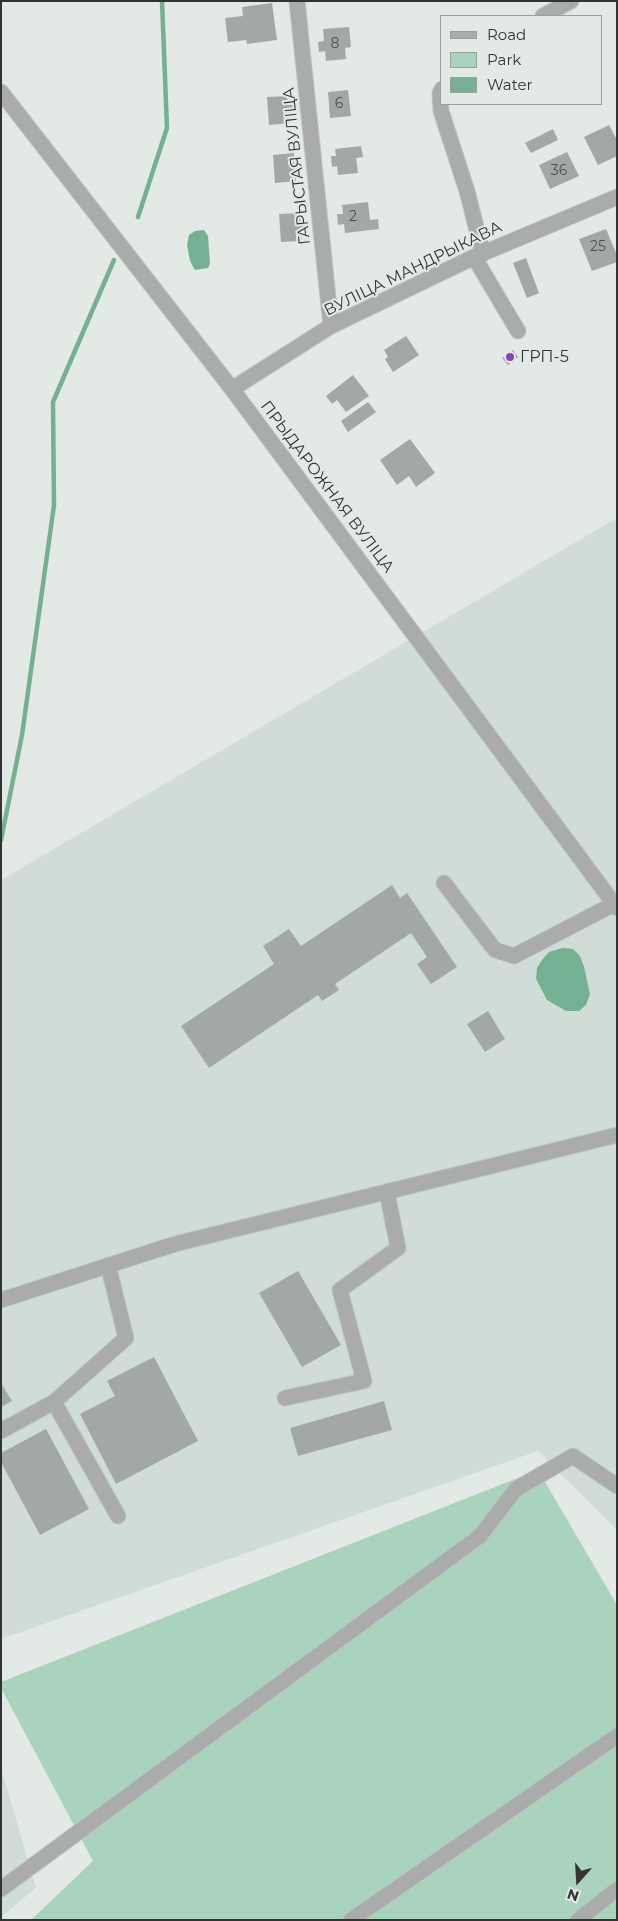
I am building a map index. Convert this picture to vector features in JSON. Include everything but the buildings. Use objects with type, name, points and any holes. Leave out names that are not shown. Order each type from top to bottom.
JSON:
[{"type":"street","name":"ГАРЫСТАЯ ВУЛІЦА","points":[[297,1],[331,326]]},
{"type":"street","points":[[545,15],[571,1]]},
{"type":"street","name":"ПРЫДАРОЖНАЯ ВУЛІЦА","points":[[1,92],[232,389],[615,906]]},
{"type":"street","points":[[441,105],[467,191],[478,256],[518,331]]},
{"type":"street","name":"ВУЛІЦА МАНДРЫКАВА","points":[[232,389],[331,326],[478,256],[617,198]]},
{"type":"street","points":[[444,883],[495,950],[514,956],[615,906]]},
{"type":"street","points":[[1,1300],[175,1244],[617,1135]]},
{"type":"street","points":[[285,1398],[364,1381],[340,1290],[398,1248],[387,1192]]},
{"type":"street","points":[[1,1431],[54,1402],[126,1338],[108,1266]]},
{"type":"street","points":[[54,1402],[118,1516]]},
{"type":"street","points":[[1,1889],[480,1536],[516,1489],[573,1456],[617,1486]]},
{"type":"street","points":[[351,1920],[617,1736]]},
{"type":"street","points":[[578,1920],[617,1889]]},
{"type":"shaded area","points":[[617,518],[617,1530],[538,1451],[1,1639],[1,880]]},
{"type":"shaded area","points":[[1,1768],[36,1888],[1,1917]]},
{"type":"green space","points":[[538,1470],[617,1605],[617,1920],[31,1920],[93,1861],[1,1688],[1,1682]]},
{"type":"water","points":[[204,230],[208,236],[210,264],[208,268],[195,270],[190,261],[187,245],[189,235],[195,231]]},
{"type":"water","points":[[562,948],[573,949],[580,956],[584,967],[590,994],[586,1005],[579,1011],[566,1011],[547,1000],[536,979],[537,968],[542,960],[549,952]]},
{"type":"waterway","points":[[138,217],[167,128],[162,1]]},
{"type":"waterway","points":[[1,840],[22,735],[54,505],[53,402],[114,260]]},
{"type":"place","name":"ГРП-5","points":[[510,357]]}]
